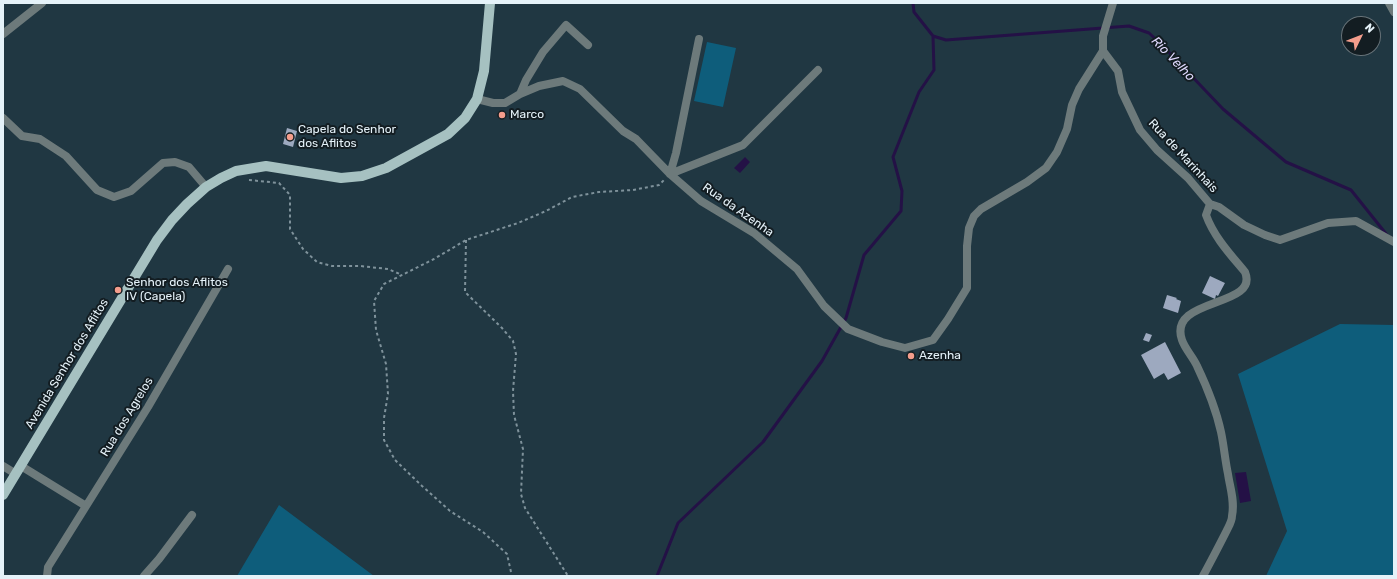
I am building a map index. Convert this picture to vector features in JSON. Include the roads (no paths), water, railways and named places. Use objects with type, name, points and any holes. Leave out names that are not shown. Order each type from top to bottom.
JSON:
[{"type":"main road","name":"Avenida Senhor dos Aflitos","points":[[3,495],[157,240],[182,210],[206,187],[236,171],[266,166],[341,178],[362,176],[386,168],[448,134],[465,118],[477,99],[484,71],[490,3]]},
{"type":"street","points":[[3,34],[42,3]]},
{"type":"street","points":[[1103,51],[1103,36],[1113,3]]},
{"type":"street","points":[[1389,3],[1394,12]]},
{"type":"street","points":[[520,94],[542,52],[566,25],[588,45]]},
{"type":"street","points":[[670,174],[676,153],[699,39]]},
{"type":"street","name":"Rua da Azenha","points":[[477,99],[493,103],[505,103],[520,94],[539,86],[564,81],[580,89],[623,131],[636,139],[670,174],[701,201],[754,233],[797,269],[824,306],[848,329],[882,342],[905,348],[933,340],[948,319],[967,288],[968,234],[974,216],[981,209],[1027,182],[1046,168],[1057,152],[1067,129],[1072,105],[1079,88],[1103,51]]},
{"type":"street","name":"Rua de Marinhais","points":[[1103,51],[1118,71],[1122,92],[1140,130],[1157,150],[1188,178],[1210,204],[1219,207],[1244,225],[1280,240],[1328,223],[1356,220],[1394,242]]},
{"type":"street","points":[[670,174],[742,145],[818,70]]},
{"type":"street","points":[[3,118],[22,136],[40,139],[66,156],[97,190],[114,197],[131,191],[163,163],[175,162],[188,167],[206,187]]},
{"type":"street","points":[[1203,576],[1232,517],[1233,497],[1221,432],[1213,404],[1197,365],[1182,339],[1181,328],[1185,319],[1191,313],[1226,299],[1242,290],[1246,285],[1248,278],[1210,226],[1206,214],[1210,204]]},
{"type":"street","name":"Rua dos Agrelos","points":[[47,576],[48,567],[148,407],[228,269]]},
{"type":"street","points":[[3,466],[18,470],[86,506]]},
{"type":"street","points":[[144,576],[159,559],[192,515]]},
{"type":"waterway","name":"Rio Velho","points":[[913,3],[914,12],[933,36],[946,40],[1129,26],[1149,33],[1223,109],[1286,162],[1351,190],[1387,235]]},
{"type":"waterway","points":[[657,576],[678,523],[763,442],[822,361],[846,318],[864,255],[901,211],[902,191],[893,157],[919,92],[934,70],[933,36]]},
{"type":"place","name":"Marco","points":[[502,115]]},
{"type":"place","name":"Capela do Senhor dos Aflitos","points":[[290,137]]},
{"type":"place","name":"Senhor dos Aflitos IV (Capela)","points":[[118,290]]},
{"type":"place","name":"Azenha","points":[[911,356]]}]
